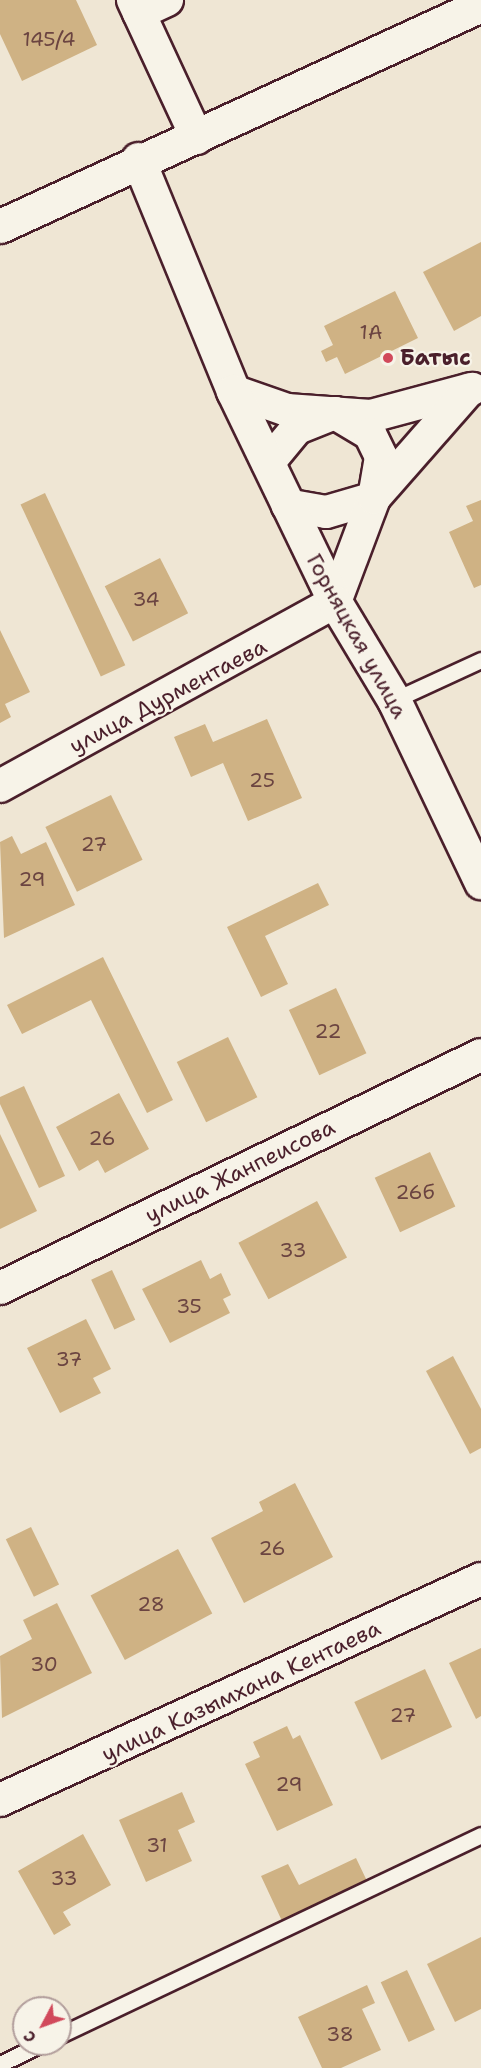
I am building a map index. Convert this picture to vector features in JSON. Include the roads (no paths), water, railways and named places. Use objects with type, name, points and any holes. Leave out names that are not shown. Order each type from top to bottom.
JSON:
[{"type":"street","points":[[167,0],[136,6],[197,138]]},
{"type":"street","points":[[0,225],[138,159],[197,138],[481,4]]},
{"type":"street","name":"Горняцкая улица","points":[[138,159],[233,391],[334,602],[394,700],[481,882]]},
{"type":"street","points":[[233,391],[287,410],[370,416],[475,387]]},
{"type":"street","points":[[288,505],[326,512],[374,498],[475,387]]},
{"type":"street","points":[[268,463],[297,428],[335,413]]},
{"type":"street","points":[[334,602],[374,498],[381,457],[374,442],[335,413]]},
{"type":"street","name":"улица Дурментаева","points":[[0,786],[334,602]]},
{"type":"street","name":"улица Жанпеисова","points":[[0,1288],[481,1055]]},
{"type":"street","name":"улица Казымхана Кентаева","points":[[0,1800],[481,1579]]},
{"type":"lane","points":[[394,700],[481,660]]},
{"type":"lane","points":[[72,2029],[481,1835]]},
{"type":"lane","points":[[0,2064],[17,2056]]},
{"type":"place","name":"Батыс","points":[[388,358]]}]
